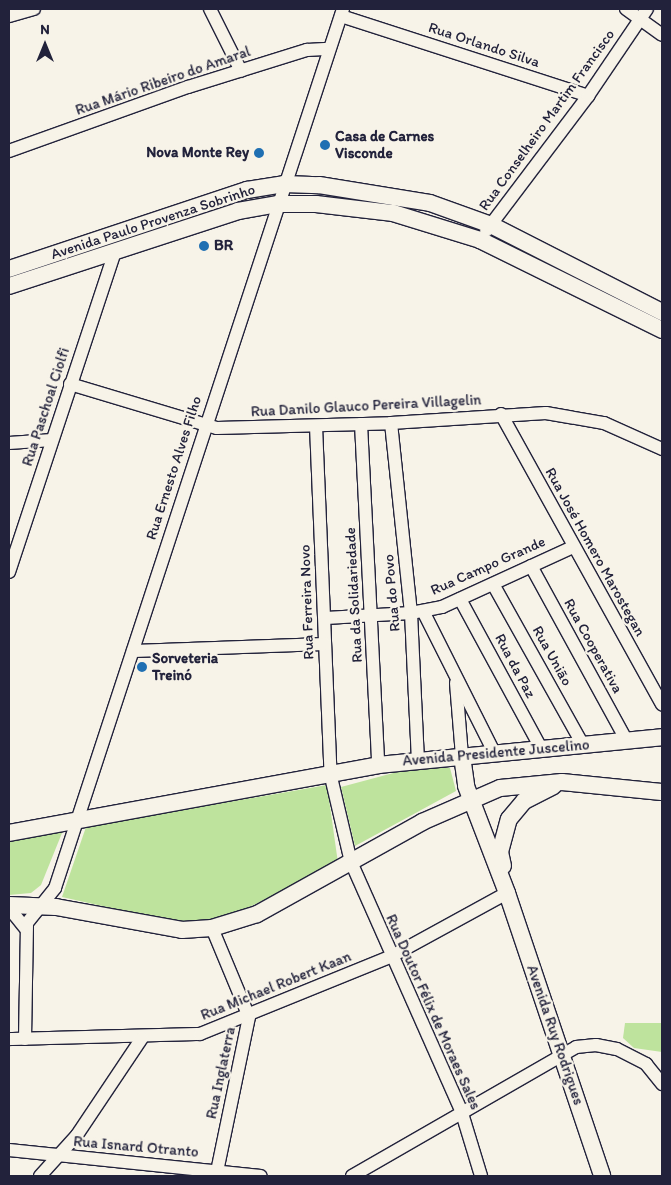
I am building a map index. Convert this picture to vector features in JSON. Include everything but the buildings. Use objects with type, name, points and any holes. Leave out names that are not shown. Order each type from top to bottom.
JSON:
[{"type":"main road","name":"Avenida Paulo Provenza Sobrinho","points":[[9,268],[216,199],[284,184],[395,195],[430,202],[491,225],[662,312]]},
{"type":"main road","name":"Avenida Paulo Provenza Sobrinho","points":[[9,286],[212,218],[278,204],[316,204],[393,213],[480,240],[662,330]]},
{"type":"main road","name":"Avenida Presidente Juscelino","points":[[9,833],[418,759],[662,737]]},
{"type":"main road","name":"Avenida Ruy Rodrigues","points":[[462,756],[471,799],[507,893],[602,1176]]},
{"type":"main road","name":"Avenida Ruy Rodrigues","points":[[507,893],[500,852],[509,819],[524,801],[562,782]]},
{"type":"main road","points":[[9,907],[43,905],[182,930],[212,928],[257,914],[422,822],[471,799],[500,788],[562,782],[662,792]]},
{"type":"street","points":[[9,16],[34,9]]},
{"type":"street","points":[[210,9],[241,71]]},
{"type":"street","points":[[626,9],[643,14],[662,35]]},
{"type":"street","name":"Rua Ernesto Alves Filho","points":[[26,929],[30,918],[43,905],[55,888],[205,425],[342,12]]},
{"type":"street","name":"Rua Orlando Silva","points":[[342,12],[588,96]]},
{"type":"street","name":"Rua Conselheiro Martim Francisco","points":[[480,240],[588,96],[643,14]]},
{"type":"street","name":"Rua Mário Ribeiro do Amaral","points":[[9,151],[306,50],[329,49]]},
{"type":"street","name":"Rua Paschoal Ciolfi","points":[[9,572],[12,549],[52,440],[115,252]]},
{"type":"street","name":"Rua Danilo Glauco Pereira Villagelin","points":[[70,384],[205,425],[246,428],[316,426],[391,423],[501,414],[546,413],[584,418],[604,423],[662,449]]},
{"type":"street","name":"Rua José Homero Marostegan","points":[[501,414],[573,547],[662,704]]},
{"type":"street","name":"Rua do Povo","points":[[391,423],[417,612],[418,759]]},
{"type":"street","name":"Rua da Solidariedade","points":[[361,424],[378,765]]},
{"type":"street","name":"Rua Ferreira Novo","points":[[316,426],[326,618],[325,644],[331,776]]},
{"type":"street","points":[[9,443],[52,440]]},
{"type":"street","name":"Rua Campo Grande","points":[[326,618],[417,612],[460,600],[573,547]]},
{"type":"street","name":"Rua Cooperativa","points":[[531,566],[627,741]]},
{"type":"street","name":"Rua União","points":[[493,584],[583,745]]},
{"type":"street","name":"Rua da Paz","points":[[460,600],[541,748]]},
{"type":"street","name":"Rua do Povo","points":[[417,612],[455,676],[494,752]]},
{"type":"street","points":[[133,651],[325,644]]},
{"type":"street","points":[[455,676],[462,756]]},
{"type":"street","points":[[331,776],[351,862]]},
{"type":"street","name":"Rua Doutor Félix de Moraes Sales","points":[[351,862],[390,957],[461,1110],[481,1176]]},
{"type":"street","name":"Rua Michael Robert Kaan","points":[[9,1039],[142,1038],[200,1034],[249,1016],[390,957],[507,893]]},
{"type":"street","points":[[9,907],[26,929],[25,1039]]},
{"type":"street","name":"Rua Inglaterra","points":[[212,928],[249,1016],[216,1171]]},
{"type":"street","points":[[40,1176],[77,1135],[142,1038]]},
{"type":"street","points":[[352,1176],[461,1110],[561,1053],[576,1047],[596,1045],[617,1049],[646,1064],[662,1084]]},
{"type":"street","name":"Rua Isnard Otranto","points":[[9,1150],[261,1176]]},
{"type":"green space","points":[[412,768],[450,768],[456,791],[355,846],[341,787]]},
{"type":"green space","points":[[327,785],[338,863],[225,919],[178,923],[62,897],[86,827]]},
{"type":"green space","points":[[64,828],[41,885],[31,893],[9,895],[9,839]]},
{"type":"green space","points":[[625,1023],[662,1023],[662,1052],[634,1048],[623,1038]]},
{"type":"place","name":"Casa de Carnes Visconde","points":[[325,145]]},
{"type":"place","name":"Nova Monte Rey","points":[[259,153]]},
{"type":"place","name":"BR","points":[[204,246]]},
{"type":"place","name":"Sorveteria Treinó","points":[[142,667]]}]
